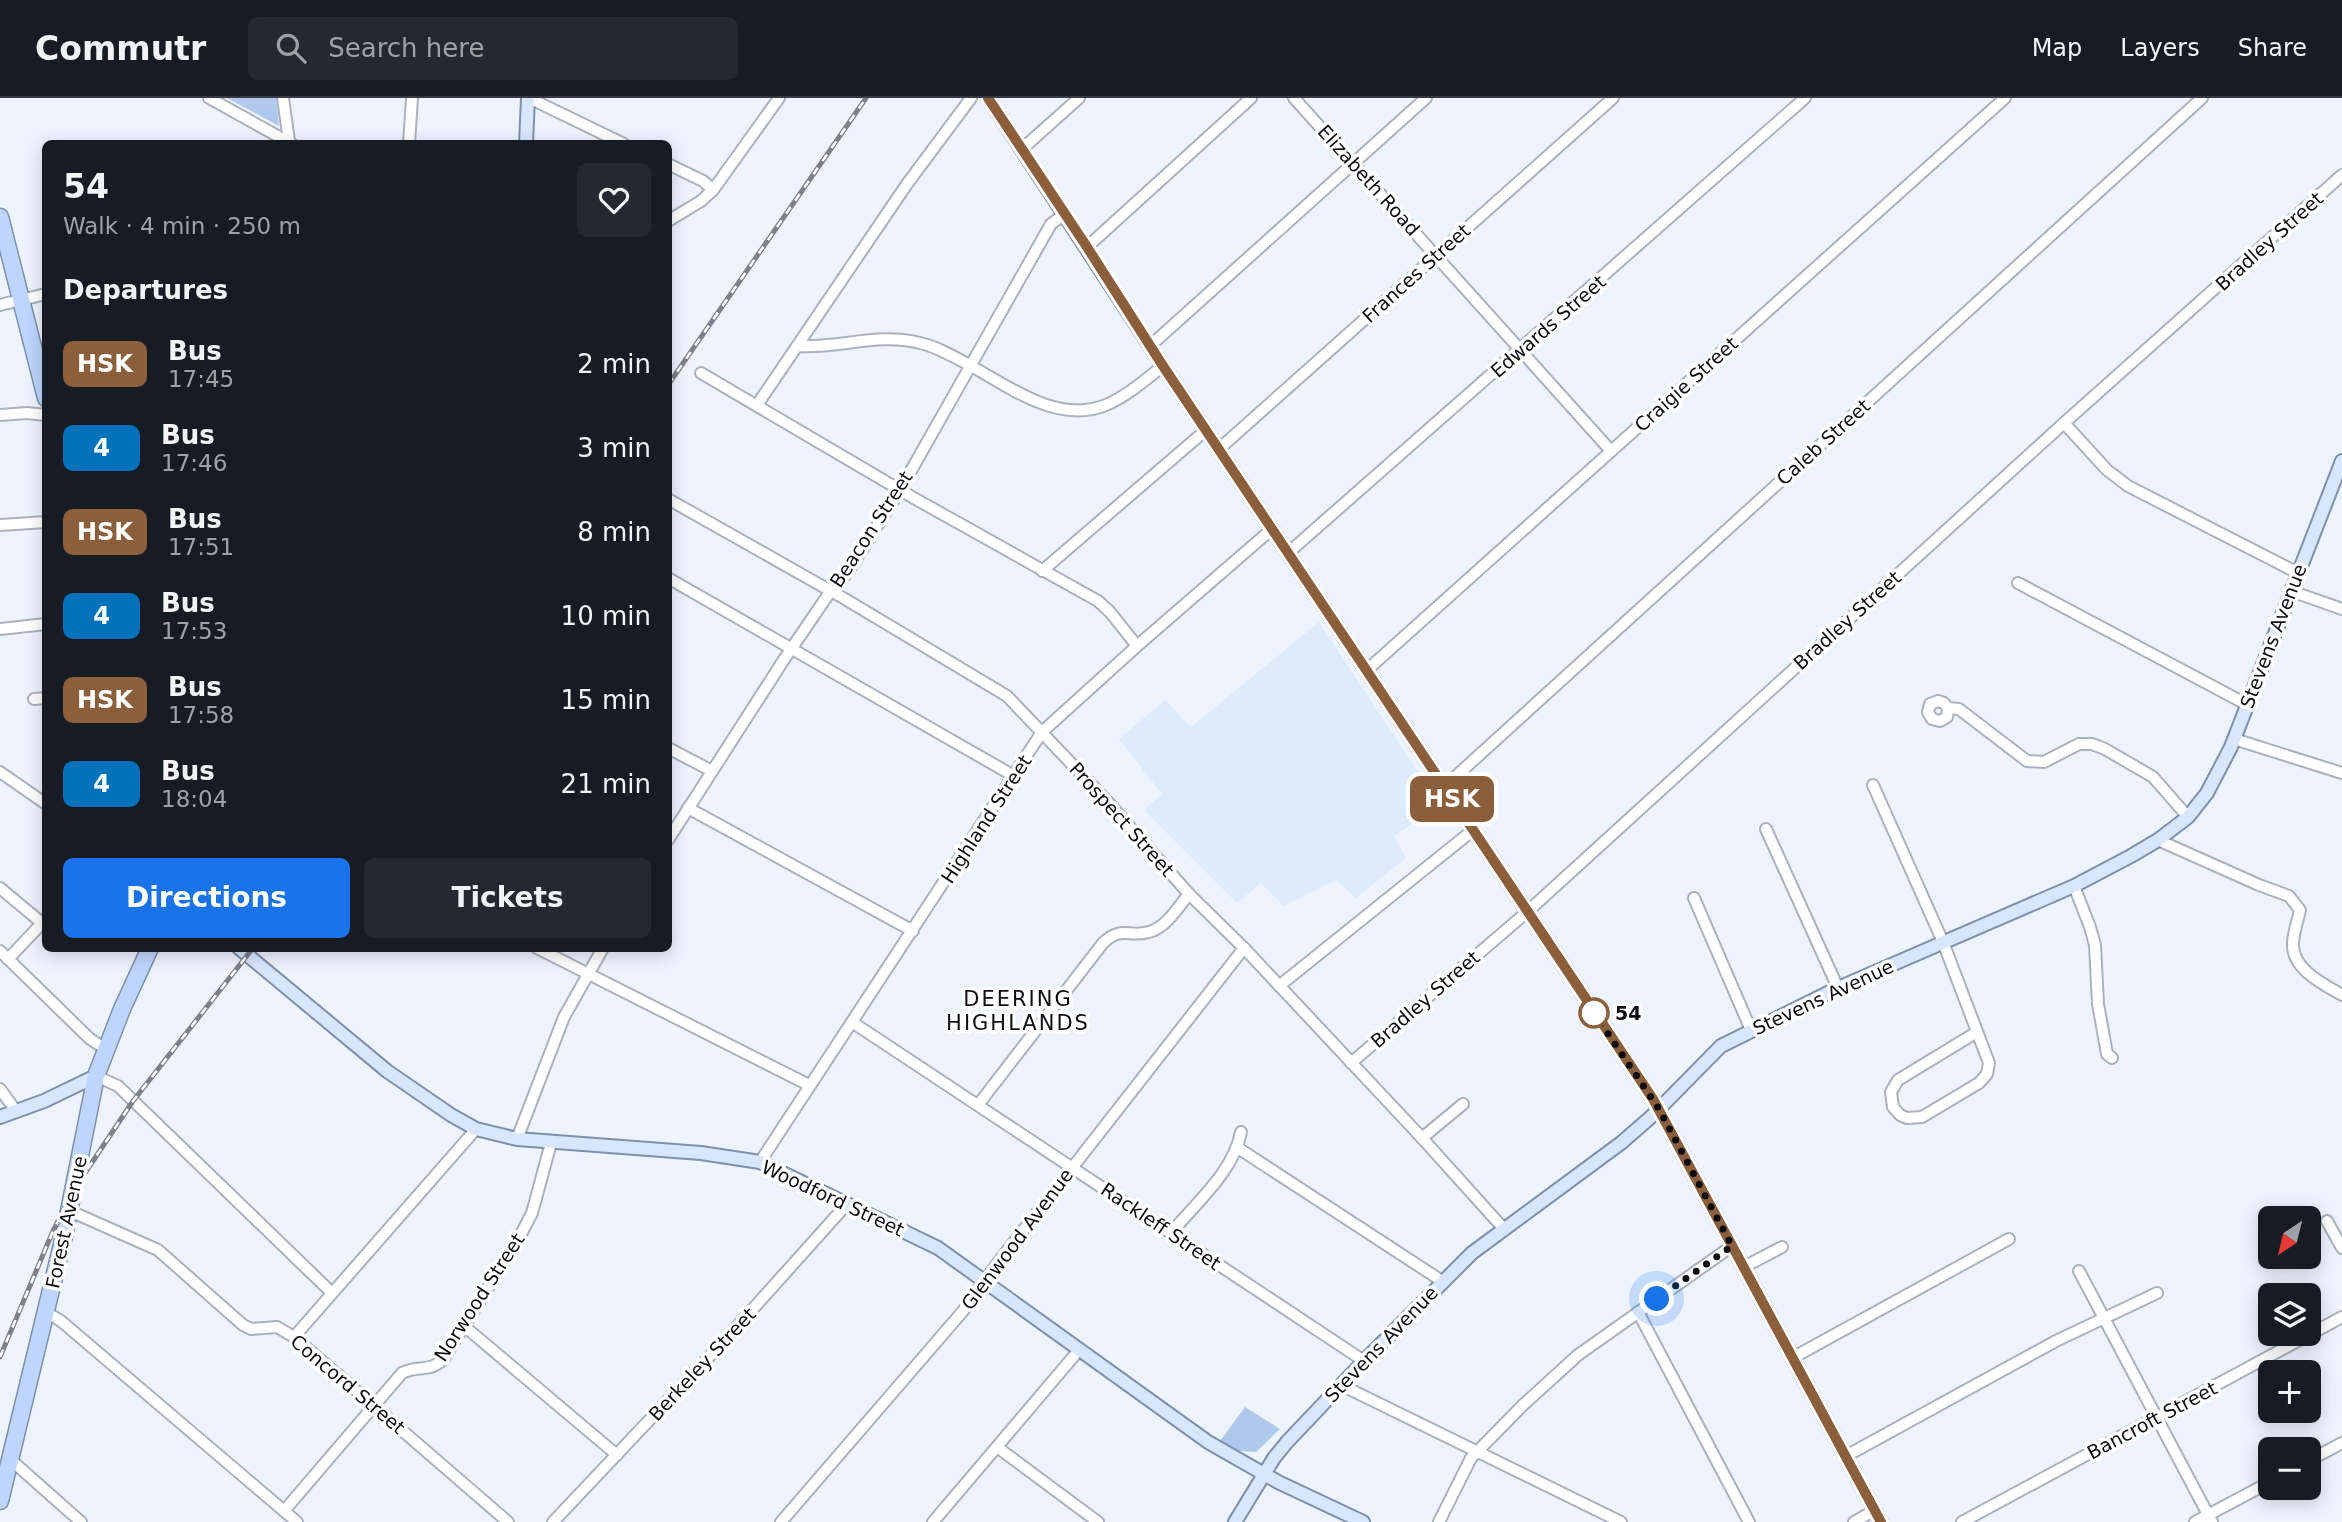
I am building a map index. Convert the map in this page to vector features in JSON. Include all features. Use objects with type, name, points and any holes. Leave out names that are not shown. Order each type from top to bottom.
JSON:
[{"type":"highway","points":[[0,217],[42,382]]},
{"type":"highway","name":"Forest Avenue","points":[[0,1501],[69,1211],[96,1076],[148,952]]},
{"type":"main road","points":[[526,140],[528,98]]},
{"type":"main road","points":[[988,98],[1163,366],[1659,1109],[1881,1522]]},
{"type":"main road","name":"Stevens Avenue","points":[[1235,1522],[1287,1442],[1442,1281],[1504,1229],[1621,1143],[1721,1046],[1838,988],[2074,886],[2158,840],[2188,817],[2207,793],[2234,739],[2298,573],[2339,480],[2342,461]]},
{"type":"main road","name":"Woodford Street","points":[[244,952],[378,1064],[451,1115],[476,1129],[517,1139],[551,1143],[700,1152],[760,1162],[938,1248],[1176,1422],[1264,1474],[1363,1522]]},
{"type":"main road","points":[[0,1117],[44,1101],[96,1076]]},
{"type":"street","points":[[209,98],[286,140]]},
{"type":"street","points":[[283,98],[290,140]]},
{"type":"street","points":[[409,140],[412,98]]},
{"type":"street","points":[[528,98],[616,140]]},
{"type":"street","points":[[672,219],[701,201],[713,190],[779,98]]},
{"type":"street","points":[[757,405],[907,184],[971,98]]},
{"type":"street","points":[[1022,149],[1079,98]]},
{"type":"street","points":[[1087,247],[1251,98]]},
{"type":"street","name":"Elizabeth Road","points":[[1294,98],[1611,452]]},
{"type":"street","points":[[1150,346],[1426,98]]},
{"type":"street","name":"Frances Street","points":[[1219,449],[1613,98]]},
{"type":"street","name":"Edwards Street","points":[[1288,553],[1805,98]]},
{"type":"street","name":"Craigie Street","points":[[1367,670],[2006,98]]},
{"type":"street","name":"Caleb Street","points":[[1444,787],[2202,98]]},
{"type":"street","points":[[672,166],[703,181],[713,190]]},
{"type":"street","name":"Bradley Street","points":[[1351,1063],[1527,912],[2064,423],[2342,176]]},
{"type":"street","name":"Beacon Street","points":[[672,834],[791,650],[830,592],[847,573],[900,490],[1051,224],[1065,214]]},
{"type":"street","points":[[0,306],[42,295]]},
{"type":"street","points":[[798,346],[818,348],[866,339],[903,340],[929,346],[1036,401],[1069,411],[1087,411],[1107,405],[1163,366]]},
{"type":"street","points":[[701,373],[900,490],[1098,601],[1137,646]]},
{"type":"street","points":[[0,415],[42,415]]},
{"type":"street","points":[[2064,423],[2107,470],[2128,486],[2298,573]]},
{"type":"street","points":[[1042,571],[1206,430]]},
{"type":"street","name":"Prospect Street","points":[[672,501],[998,688],[1042,732],[1189,894],[1244,948],[1422,1138],[1504,1229]]},
{"type":"street","points":[[0,525],[42,522]]},
{"type":"street","name":"Highland Street","points":[[760,1162],[1042,732],[1272,529]]},
{"type":"street","points":[[672,580],[1014,776]]},
{"type":"street","points":[[2018,583],[2246,704]]},
{"type":"street","points":[[2291,591],[2342,609]]},
{"type":"street","points":[[0,629],[42,624]]},
{"type":"street","points":[[1948,708],[1961,711],[2027,761],[2044,762],[2079,744],[2092,744],[2105,749],[2153,777],[2188,817]]},
{"type":"street","points":[[2234,739],[2342,773]]},
{"type":"street","points":[[672,750],[712,771]]},
{"type":"street","points":[[0,772],[42,801]]},
{"type":"street","points":[[1873,785],[1943,942],[1988,1060],[1988,1070],[1982,1080],[1922,1117],[1911,1119],[1897,1113],[1891,1100],[1895,1082],[1977,1032]]},
{"type":"street","points":[[688,808],[913,931]]},
{"type":"street","points":[[1766,829],[1838,988]]},
{"type":"street","points":[[1279,986],[1472,831]]},
{"type":"street","points":[[2158,840],[2289,896],[2300,910],[2292,945],[2299,964],[2312,976],[2342,995]]},
{"type":"street","points":[[2074,886],[2095,945],[2098,1004],[2107,1054],[2112,1058]]},
{"type":"street","points":[[0,888],[42,920]]},
{"type":"street","points":[[978,1105],[1113,933],[1149,933],[1161,927],[1189,894]]},
{"type":"street","points":[[1694,898],[1751,1030]]},
{"type":"street","points":[[42,923],[4,955],[93,1042],[106,1049]]},
{"type":"street","name":"Glenwood Avenue","points":[[781,1522],[963,1311],[1072,1166],[1244,948]]},
{"type":"street","points":[[545,952],[809,1085]]},
{"type":"street","points":[[517,1139],[554,1041],[601,952]]},
{"type":"street","name":"Rackleff Street","points":[[852,1022],[1364,1361]]},
{"type":"street","points":[[96,1076],[118,1086],[332,1293]]},
{"type":"street","points":[[0,1089],[16,1111]]},
{"type":"street","points":[[1422,1138],[1463,1104]]},
{"type":"street","points":[[294,1337],[476,1129]]},
{"type":"street","points":[[1171,1233],[1222,1172],[1238,1147],[1241,1132]]},
{"type":"street","name":"Norwood Street","points":[[284,1511],[402,1373],[411,1369],[437,1366],[519,1238],[531,1213],[551,1143]]},
{"type":"street","points":[[1238,1147],[1442,1281]]},
{"type":"street","name":"Berkeley Street","points":[[553,1522],[725,1340],[847,1204]]},
{"type":"street","name":"Concord Street","points":[[69,1211],[158,1250],[243,1325],[251,1329],[278,1327],[294,1337],[508,1522]]},
{"type":"street","points":[[2327,1221],[2342,1248]]},
{"type":"street","points":[[1794,1357],[2009,1239]]},
{"type":"street","points":[[1439,1522],[1475,1452],[1553,1377],[1578,1355],[1732,1246]]},
{"type":"street","points":[[1744,1267],[1782,1247]]},
{"type":"street","points":[[2079,1271],[2211,1518]]},
{"type":"street","points":[[1846,1456],[2103,1317],[2157,1293]]},
{"type":"street","points":[[46,1312],[61,1321],[297,1522]]},
{"type":"street","points":[[1638,1312],[1749,1522]]},
{"type":"street","name":"Bancroft Street","points":[[1962,1522],[2342,1317]]},
{"type":"street","points":[[464,1326],[617,1455]]},
{"type":"street","points":[[933,1522],[1079,1350]]},
{"type":"street","points":[[1341,1385],[1621,1522]]},
{"type":"street","points":[[2321,1454],[2342,1443]]},
{"type":"street","points":[[997,1447],[1098,1522]]},
{"type":"street","points":[[11,1460],[81,1522]]},
{"type":"street","points":[[2195,1522],[2211,1518],[2258,1489]]},
{"type":"street","points":[[1854,1522],[1875,1510]]},
{"type":"shaded area","points":[[227,98],[276,98],[279,126]]},
{"type":"shaded area","points":[[1319,622],[1440,805],[1394,836],[1406,858],[1356,898],[1336,880],[1284,906],[1261,883],[1237,903],[1144,810],[1162,794],[1119,739],[1165,700],[1191,727]]},
{"type":"shaded area","points":[[1245,1407],[1280,1429],[1256,1452],[1240,1451],[1220,1441]]},
{"type":"railway","points":[[672,379],[866,98]]},
{"type":"railway","points":[[0,1357],[53,1231],[75,1188],[133,1101],[250,952]]},
{"type":"bus line","name":"HSK","points":[[988,98],[1163,366],[1653,1099],[1881,1522]]},
{"type":"place","name":"54","points":[[1594,1013]]},
{"type":"district","name":"DEERING HIGHLANDS","points":[[1018,1011]]},
{"type":"route","points":[[1594,1013],[1659,1109],[1732,1246],[1657,1299]]}]
